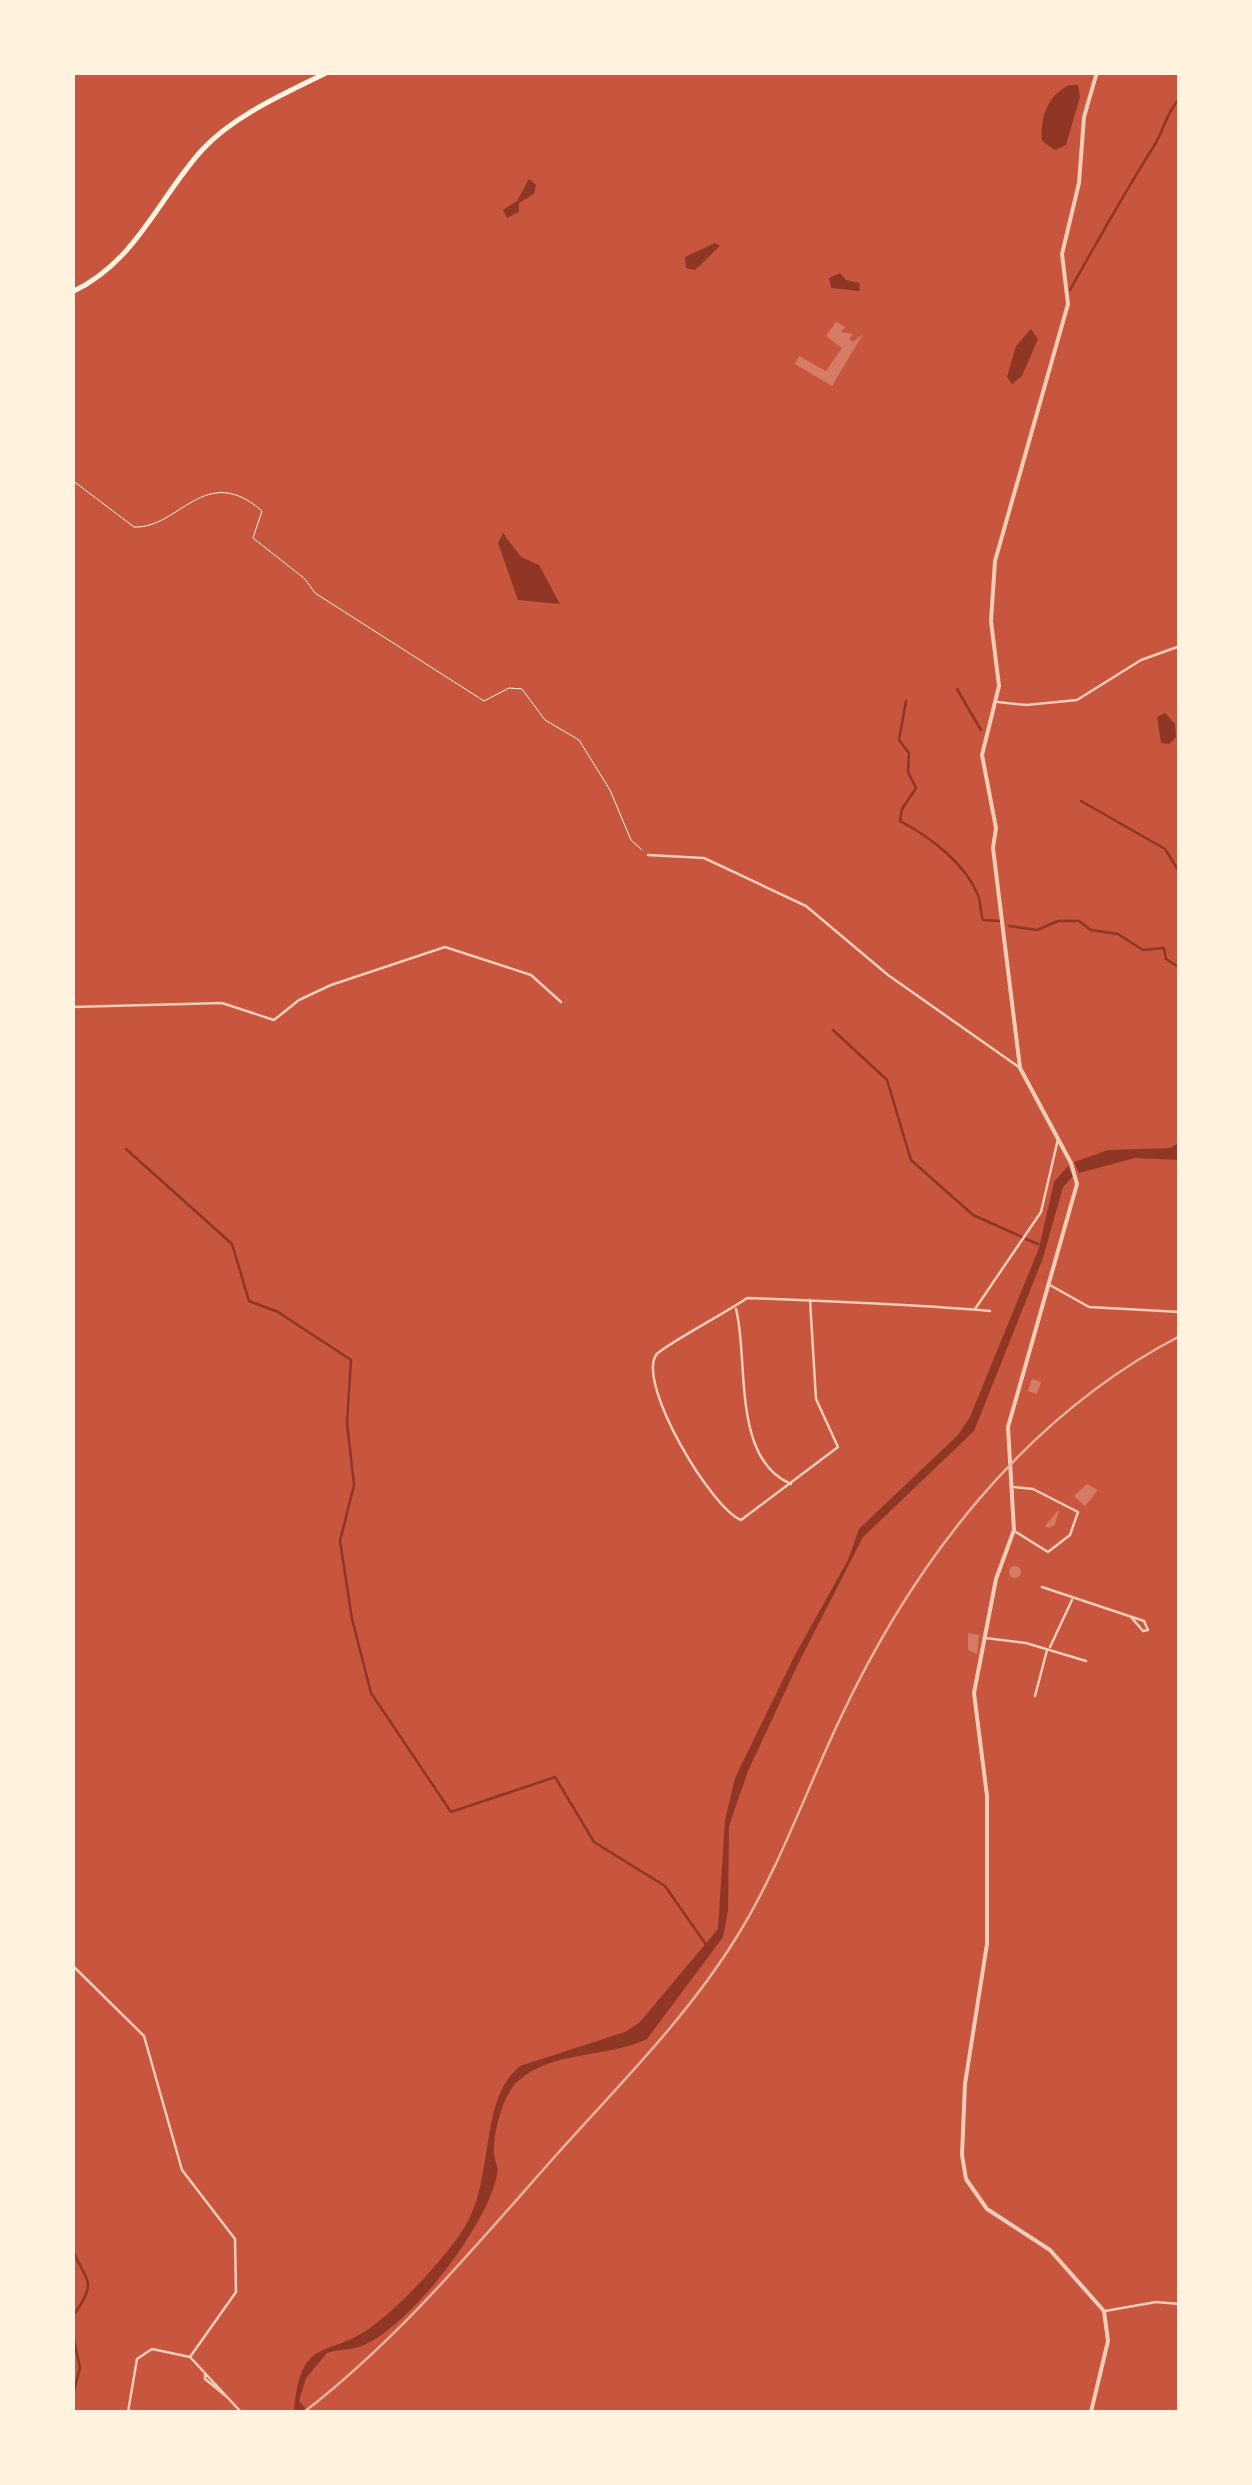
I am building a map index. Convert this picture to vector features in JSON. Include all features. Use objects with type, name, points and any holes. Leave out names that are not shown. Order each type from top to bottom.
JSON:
[{"type":"main road","points":[[72,292],[118,264],[202,150],[225,128],[328,72]]},
{"type":"street","points":[[1091,2412],[1108,2341],[1104,2311],[1050,2250],[987,2210],[966,2179],[965,2084],[987,1944],[987,1796],[973,1706],[996,1579],[1014,1530],[1008,1427],[1077,1175],[1020,1068],[993,848],[996,828],[982,756],[997,701],[991,621],[996,561],[1068,304],[1062,254],[1079,183],[1084,117],[1097,72]]},
{"type":"street","points":[[997,701],[1026,706],[1076,700],[1124,669],[1180,646]]},
{"type":"street","points":[[648,856],[704,858],[806,906],[888,975],[1020,1068]]},
{"type":"street","points":[[72,1006],[222,1003],[274,1020],[300,1000],[331,985],[384,964],[451,947],[532,975],[561,1002]]},
{"type":"street","points":[[974,1310],[1042,1212],[1058,1139]]},
{"type":"street","points":[[1048,1284],[1089,1307],[1180,1312]]},
{"type":"street","points":[[810,1300],[810,1358],[816,1399],[838,1447],[747,1518],[731,1515],[679,1443],[664,1412],[653,1364],[660,1350],[747,1298],[810,1300],[990,1312]]},
{"type":"street","points":[[736,1308],[749,1424],[776,1473],[792,1484]]},
{"type":"street","points":[[1012,1486],[1033,1489],[1078,1512],[1070,1535],[1048,1552],[1014,1530]]},
{"type":"street","points":[[1042,1586],[1073,1600],[1131,1617]]},
{"type":"street","points":[[1035,1696],[1048,1648],[1073,1600]]},
{"type":"street","points":[[984,1638],[1048,1648],[1086,1661]]},
{"type":"street","points":[[72,1964],[144,2036],[182,2170],[234,2239],[236,2292],[190,2356]]},
{"type":"street","points":[[1104,2311],[1156,2302],[1180,2304]]},
{"type":"street","points":[[128,2412],[142,2352],[170,2350],[190,2356],[241,2412]]},
{"type":"path","points":[[72,480],[134,527],[159,522],[200,495],[223,495],[257,506],[262,511],[252,538],[304,579],[315,594],[484,701],[509,688],[522,690],[545,720],[579,740],[610,790],[632,840],[648,856]]},
{"type":"shaded area","points":[[1069,85],[1078,85],[1080,97],[1066,145],[1055,150],[1042,141],[1042,124],[1050,101]]},
{"type":"shaded area","points":[[529,179],[536,185],[534,194],[519,203],[519,212],[507,218],[503,210],[517,201]]},
{"type":"shaded area","points":[[715,243],[720,246],[695,270],[686,268],[685,257]]},
{"type":"shaded area","points":[[840,273],[846,280],[860,283],[859,291],[831,288],[829,278]]},
{"type":"shaded area","points":[[1031,329],[1038,339],[1022,376],[1012,384],[1007,377],[1016,346]]},
{"type":"shaded area","points":[[503,533],[521,557],[539,565],[560,604],[518,600],[498,543]]},
{"type":"shaded area","points":[[1165,713],[1175,724],[1176,737],[1169,744],[1161,743],[1157,717]]},
{"type":"shaded area","points":[[1179,1143],[1179,1160],[1135,1158],[1079,1173],[1074,1162],[1108,1150],[1170,1148]]},
{"type":"shaded area","points":[[1068,1166],[1073,1176],[1063,1187],[1043,1258],[974,1431],[863,1537],[748,1771],[729,1826],[728,1911],[723,1937],[647,2039],[547,2064],[518,2081],[497,2125],[497,2172],[490,2196],[463,2245],[425,2295],[383,2333],[360,2347],[327,2353],[306,2378],[299,2401],[306,2409],[294,2412],[303,2370],[310,2359],[374,2325],[420,2283],[459,2236],[479,2192],[497,2100],[506,2081],[520,2066],[625,2032],[640,2022],[718,1929],[725,1820],[735,1778],[795,1655],[848,1560],[859,1529],[958,1435],[970,1417],[1039,1248],[1054,1182]]},
{"type":"building","points":[[836,322],[845,327],[841,332],[853,334],[849,339],[853,342],[863,334],[832,386],[795,364],[799,356],[826,371],[842,348],[826,336]]},
{"type":"building","points":[[1032,1379],[1041,1382],[1037,1394],[1028,1391]]},
{"type":"building","points":[[1087,1484],[1098,1490],[1085,1506],[1074,1496]]},
{"type":"building","points":[[1059,1509],[1055,1525],[1045,1526]]},
{"type":"building","points":[[1010,1567],[1020,1567],[1020,1577],[1010,1577]]},
{"type":"building","points":[[968,1633],[979,1635],[977,1654],[968,1650]]},
{"type":"waterway","points":[[1070,290],[1180,98]]},
{"type":"waterway","points":[[957,689],[981,730]]},
{"type":"waterway","points":[[906,701],[899,740],[909,753],[908,772],[916,788],[902,809],[900,821],[934,843],[965,872],[978,895],[983,920],[1000,921]]},
{"type":"waterway","points":[[1081,801],[1165,849],[1180,873]]},
{"type":"waterway","points":[[1009,926],[1037,930],[1058,921],[1079,921],[1091,930],[1118,934],[1143,950],[1164,948],[1166,959],[1180,968]]},
{"type":"waterway","points":[[833,1030],[887,1080],[911,1160],[973,1215],[1022,1237]]},
{"type":"waterway","points":[[126,1149],[232,1244],[249,1301],[278,1312],[351,1360],[347,1423],[354,1485],[340,1541],[352,1619],[371,1693],[451,1812],[555,1777],[594,1842],[665,1886],[707,1946]]},
{"type":"waterway","points":[[1026,1239],[1038,1244]]},
{"type":"waterway","points":[[72,2248],[88,2288],[72,2317]]},
{"type":"waterway","points":[[72,2331],[80,2368],[72,2398]]},
{"type":"railway","points":[[304,2412],[373,2353],[437,2289],[652,2049],[717,1967],[765,1885],[869,1661],[902,1605],[979,1499],[1071,1408],[1124,1369],[1180,1336]]}]
